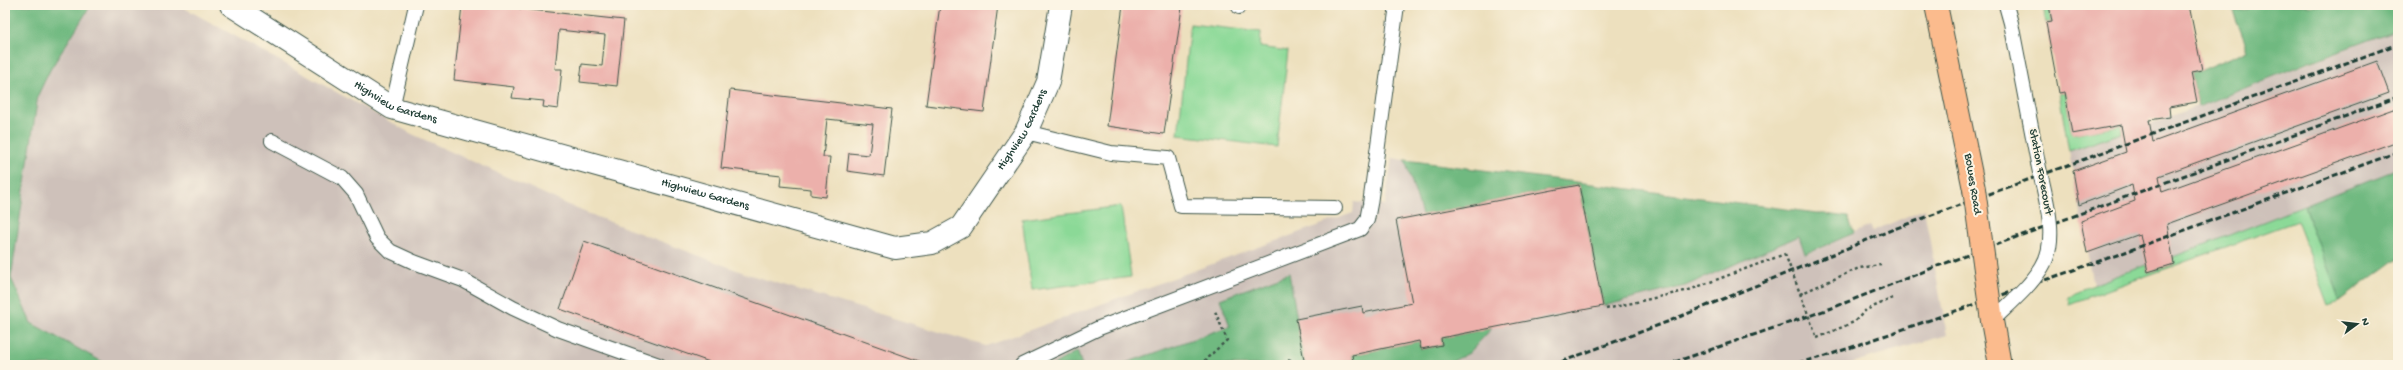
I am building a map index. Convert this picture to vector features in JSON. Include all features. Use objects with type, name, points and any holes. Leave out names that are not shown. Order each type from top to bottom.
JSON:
[{"type":"main road","name":"Bowes Road","points":[[1936,5],[1974,189],[1992,321],[2000,365]]},
{"type":"street","name":"Highview Gardens","points":[[231,5],[392,108],[896,248],[932,243],[962,227],[1026,132],[1048,82],[1061,5]]},
{"type":"lane","points":[[392,108],[416,5]]},
{"type":"lane","points":[[1022,365],[1099,328],[1206,286],[1341,237],[1360,228],[1367,220],[1397,5]]},
{"type":"lane","name":"Station Forecourt","points":[[1992,321],[2042,267],[2048,251],[2050,228],[2012,22],[2006,5]]},
{"type":"lane","points":[[1026,132],[1111,153],[1168,158],[1180,206],[1335,208]]},
{"type":"lane","points":[[272,141],[342,178],[356,194],[377,238],[390,251],[414,262],[463,280],[514,308],[558,329],[659,365]]},
{"type":"path","points":[[1606,309],[1689,290],[1785,254],[1817,338],[1854,322],[1866,310],[1893,298]]},
{"type":"path","points":[[1800,294],[1859,268],[1881,265]]},
{"type":"path","points":[[1206,286],[1227,340],[1205,360],[1212,365]]},
{"type":"path","points":[[1284,365],[1292,358]]},
{"type":"shaded area","points":[[91,5],[179,5],[412,134],[584,212],[747,274],[986,346],[1353,213],[1354,202],[1385,205],[1392,158],[1405,160],[1422,215],[1579,185],[1603,306],[1685,286],[1799,236],[1806,254],[1870,226],[1873,231],[1924,209],[1947,335],[1844,365],[108,365],[31,323],[11,277],[38,95],[50,70]]},
{"type":"shaded area","points":[[2398,29],[2398,169],[2174,257],[2174,264],[2148,272],[2146,265],[2093,286],[2069,151],[2122,133],[2121,125],[2149,120],[2150,124]]},
{"type":"green space","points":[[5,5],[91,5],[50,70],[38,95],[11,278],[31,323],[108,365],[5,365]]},
{"type":"green space","points":[[2043,5],[2049,5],[2052,22],[2046,23]]},
{"type":"green space","points":[[2247,5],[2398,5],[2398,29],[2304,64],[2198,107],[2191,72],[2202,70],[2248,50],[2233,11],[2248,9]]},
{"type":"green space","points":[[1190,24],[1261,32],[1260,47],[1288,51],[1277,147],[1178,135]]},
{"type":"green space","points":[[2065,92],[2072,134],[2121,125],[2122,133],[2069,151],[2059,93]]},
{"type":"green space","points":[[1405,160],[1848,217],[1854,233],[1805,254],[1799,236],[1685,286],[1603,306],[1579,185],[1422,215]]},
{"type":"green space","points":[[2398,169],[2398,258],[2340,301],[2304,206]]},
{"type":"green space","points":[[1121,206],[1131,277],[1032,290],[1022,219]]},
{"type":"green space","points":[[2304,206],[2340,301],[2329,305],[2297,221],[2069,304],[2068,297],[2077,291],[2146,265],[2148,272],[2174,264],[2173,257]]},
{"type":"green space","points":[[1289,273],[1305,365],[1120,365],[1230,326],[1220,299]]},
{"type":"green space","points":[[1492,328],[1469,353],[1445,365],[1325,365],[1353,360],[1352,355],[1419,341],[1421,349],[1442,345],[1441,338]]},
{"type":"green space","points":[[1077,351],[1082,365],[1053,365]]},
{"type":"building","points":[[462,5],[486,5],[624,20],[617,86],[580,82],[582,64],[602,66],[605,35],[559,30],[555,69],[562,69],[558,109],[543,107],[544,101],[512,98],[514,87],[454,80]]},
{"type":"building","points":[[940,5],[998,5],[984,112],[926,105]]},
{"type":"building","points":[[1123,5],[1182,7],[1164,134],[1107,126]]},
{"type":"building","points":[[2049,5],[2189,5],[2202,70],[2191,72],[2197,102],[2169,107],[2170,117],[2149,120],[2153,142],[2377,61],[2389,93],[2159,176],[2162,192],[2396,108],[2398,114],[2398,141],[2167,224],[2174,264],[2148,272],[2140,234],[2087,253],[2081,221],[2135,201],[2132,185],[2079,205],[2073,171],[2126,152],[2121,125],[2072,134],[2065,92],[2059,93],[2046,23],[2052,22]]},
{"type":"building","points":[[730,90],[892,109],[884,176],[847,171],[849,153],[869,155],[873,124],[827,119],[823,157],[830,157],[826,197],[811,195],[811,189],[780,186],[781,175],[721,168]]},
{"type":"building","points":[[1579,185],[1603,306],[1441,338],[1442,345],[1421,349],[1419,341],[1352,355],[1353,360],[1325,365],[1305,365],[1296,319],[1362,306],[1363,313],[1412,303],[1396,220]]},
{"type":"building","points":[[584,241],[930,365],[718,365],[560,309]]},
{"type":"railway","points":[[1553,365],[1667,322],[1894,229],[2398,44]]},
{"type":"railway","points":[[1666,365],[1832,308],[1935,267],[2398,97]]},
{"type":"railway","points":[[1789,365],[1826,356],[2117,255],[2398,152]]}]
